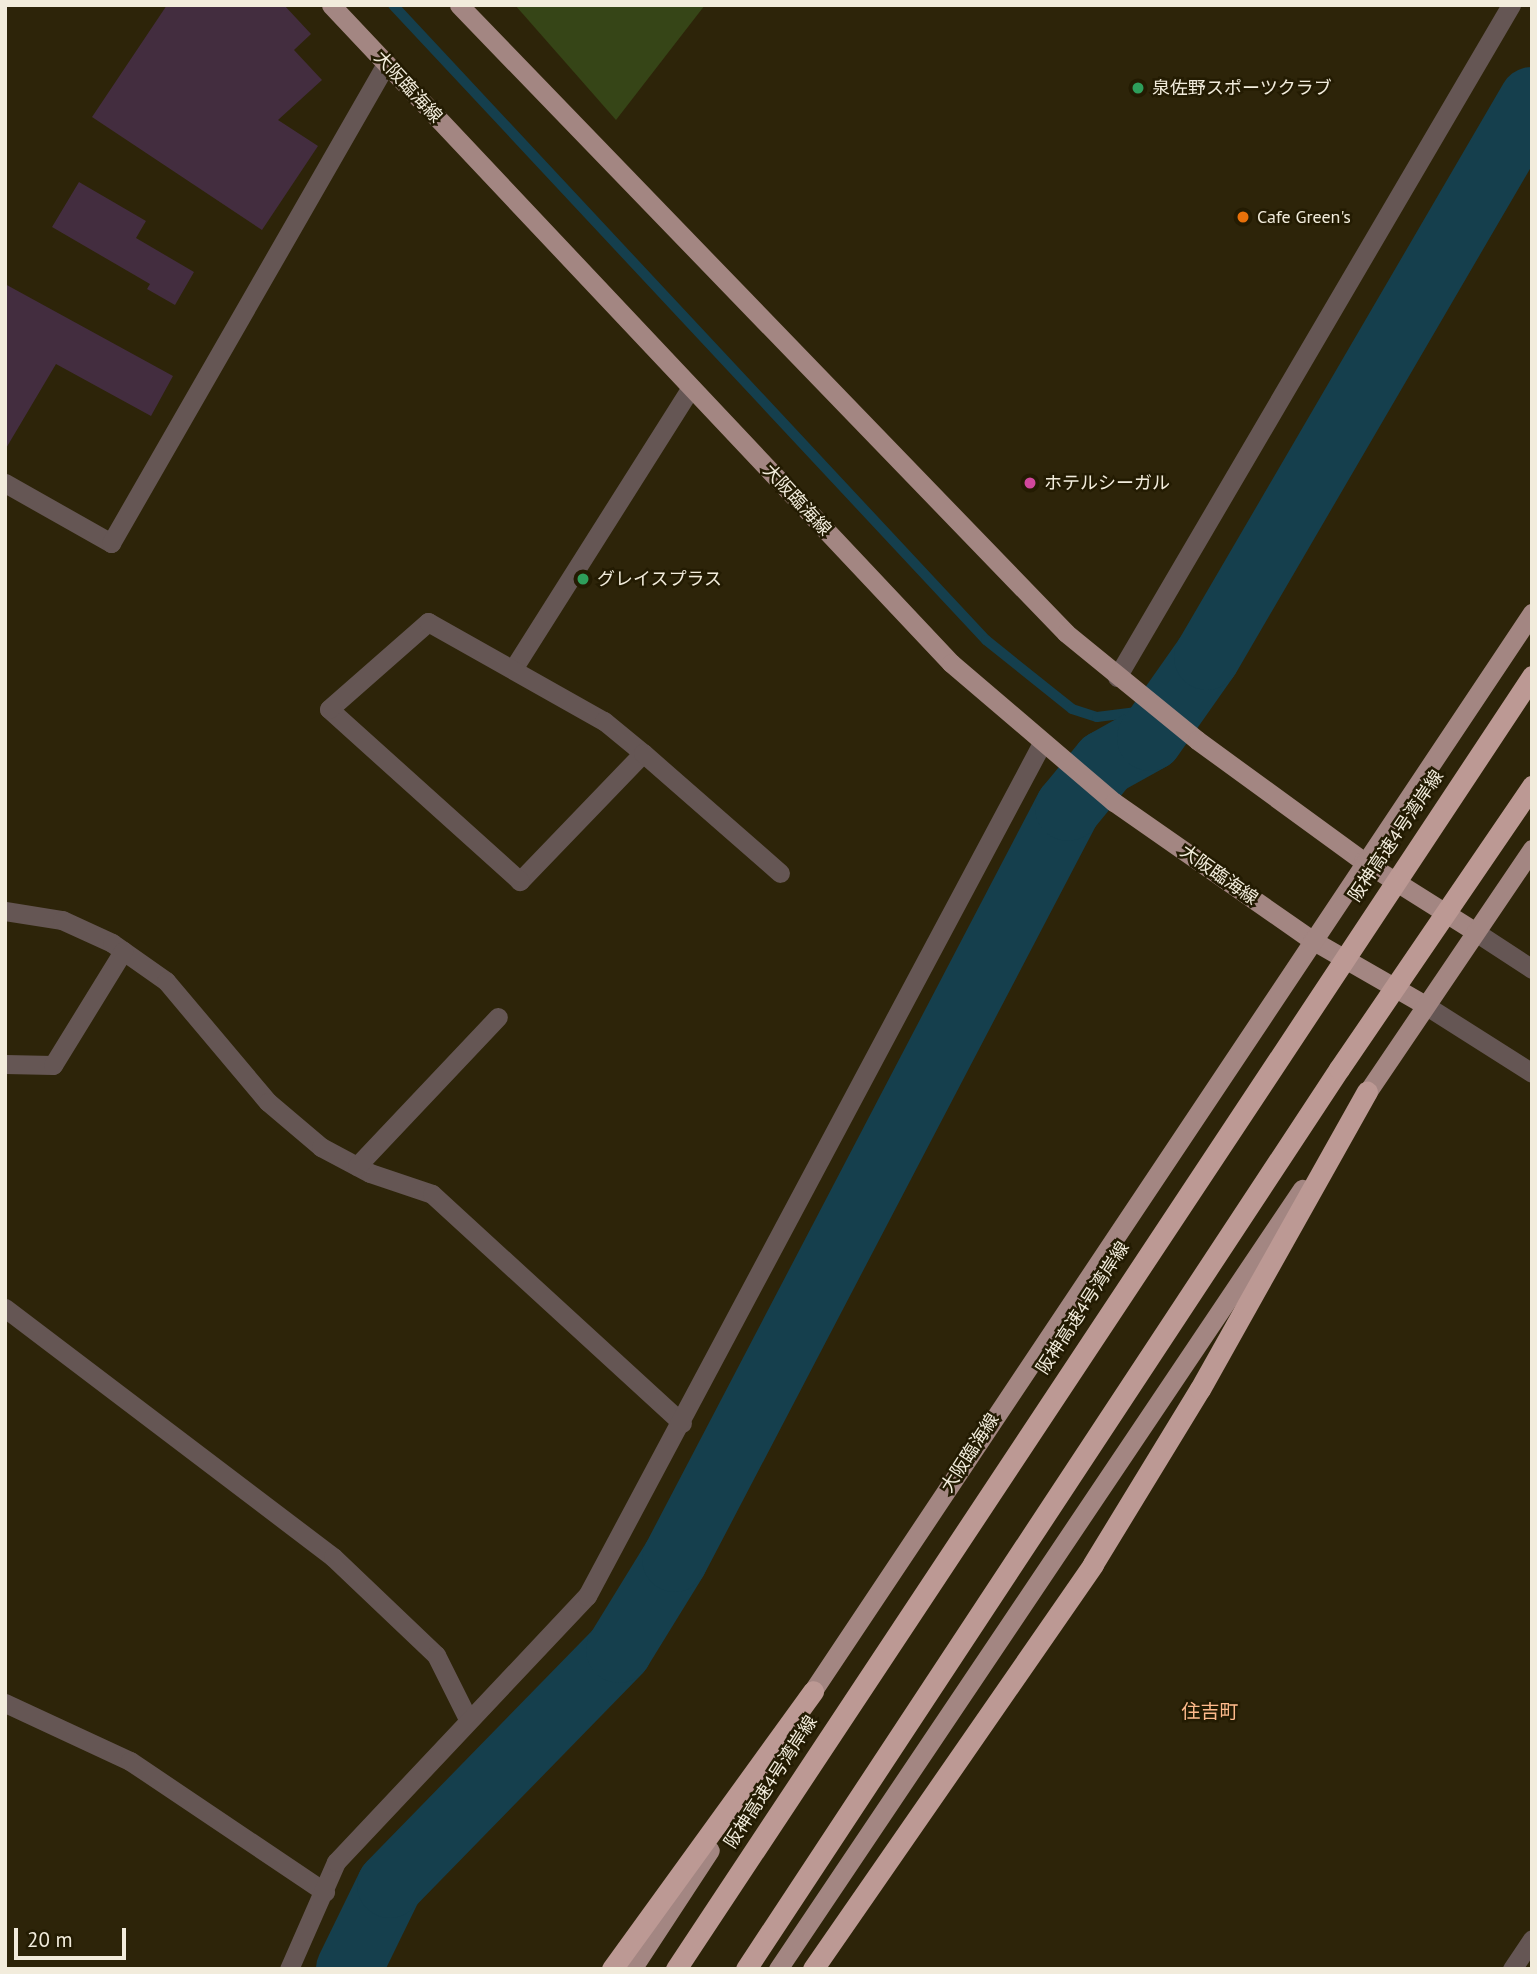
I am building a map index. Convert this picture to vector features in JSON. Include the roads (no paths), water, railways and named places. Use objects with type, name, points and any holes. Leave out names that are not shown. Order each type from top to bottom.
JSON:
[{"type":"highway","name":"阪神高速4号湾岸線","points":[[676,1969],[1532,676]]},
{"type":"highway","points":[[746,1969],[1339,1069],[1532,786]]},
{"type":"highway","points":[[813,1969],[1093,1564],[1200,1389],[1367,1092]]},
{"type":"highway","points":[[612,1969],[813,1691]]},
{"type":"main road","name":"大阪臨海線","points":[[331,5],[951,663],[1114,802],[1312,940],[1425,1005]]},
{"type":"main road","points":[[459,5],[1066,633],[1197,740],[1363,861],[1474,931]]},
{"type":"main road","name":"大阪臨海線","points":[[632,1969],[1363,861],[1532,613]]},
{"type":"main road","points":[[778,1969],[1474,931],[1532,849]]},
{"type":"street","points":[[1125,683],[1511,5]]},
{"type":"street","points":[[5,483],[111,543],[386,64]]},
{"type":"street","points":[[513,669],[691,387]]},
{"type":"street","points":[[643,753],[520,881],[329,709],[428,622],[604,721],[643,753],[780,873]]},
{"type":"street","points":[[289,1969],[336,1863],[467,1717],[587,1596],[682,1423],[1042,743]]},
{"type":"street","points":[[5,911],[62,920],[123,951],[166,981],[268,1102],[321,1147],[357,1166],[432,1194],[682,1423]]},
{"type":"street","points":[[1474,931],[1532,969]]},
{"type":"street","points":[[5,1064],[53,1065],[123,951]]},
{"type":"street","points":[[1425,1005],[1532,1073]]},
{"type":"street","points":[[357,1166],[498,1017]]},
{"type":"street","points":[[5,1308],[332,1557],[436,1655],[467,1717]]},
{"type":"street","points":[[5,1703],[130,1761],[325,1892]]},
{"type":"street","points":[[1513,1969],[1532,1939]]},
{"type":"waterway","points":[[393,5],[986,640],[1072,709],[1097,717],[1137,712],[1207,657]]},
{"type":"waterway","points":[[349,1969],[390,1885],[619,1650],[675,1559],[1068,808],[1105,763],[1150,738],[1207,657],[1532,100]]},
{"type":"place","name":"泉佐野スポーツクラブ","points":[[1138,88]]},
{"type":"place","name":"Cafe Green's","points":[[1243,217]]},
{"type":"place","name":"ホテルシーガル","points":[[1030,483]]},
{"type":"place","name":"グレイスプラス","points":[[583,579]]},
{"type":"district","name":"住吉町","points":[[1210,1712]]}]
